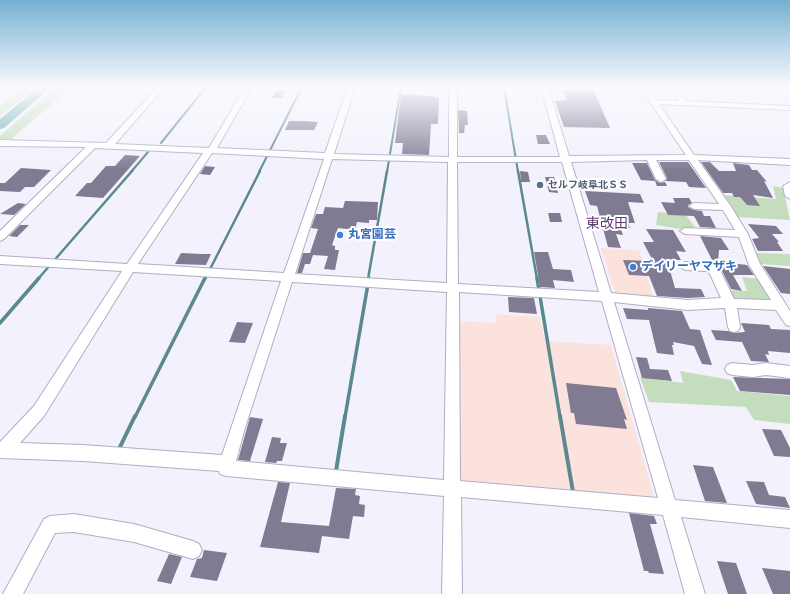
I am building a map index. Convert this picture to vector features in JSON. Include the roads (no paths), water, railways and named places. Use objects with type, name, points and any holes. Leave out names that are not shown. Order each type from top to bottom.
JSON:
[{"type":"street","points":[[108,146],[137,115]]},
{"type":"street","points":[[2,451],[40,411],[130,268],[210,151],[232,115]]},
{"type":"street","points":[[226,468],[236,431],[343,115]]},
{"type":"street","points":[[452,594],[453,115]]},
{"type":"street","points":[[552,115],[608,297],[695,594]]},
{"type":"street","points":[[662,115],[727,207],[743,234],[755,265],[782,301],[790,321]]},
{"type":"street","points":[[3,143],[93,145],[329,156],[453,159],[566,160],[692,157],[790,162]]},
{"type":"street","points":[[0,237],[93,145]]},
{"type":"street","points":[[650,158],[661,179]]},
{"type":"street","points":[[790,185],[788,186],[790,196]]},
{"type":"street","points":[[694,206],[727,207]]},
{"type":"street","points":[[685,231],[743,234]]},
{"type":"street","points":[[0,260],[287,277],[452,289],[608,297],[688,305],[782,301]]},
{"type":"street","points":[[685,266],[713,268],[730,304],[734,327]]},
{"type":"street","points":[[732,369],[753,371],[766,369],[790,372]]},
{"type":"street","points":[[2,451],[83,453],[224,463],[226,468]]},
{"type":"street","points":[[226,468],[790,519]]},
{"type":"street","points":[[13,594],[50,525],[74,523],[134,533],[193,550]]},
{"type":"waterway","points":[[0,125],[12,115]]},
{"type":"waterway","points":[[161,143],[184,115]]},
{"type":"waterway","points":[[259,172],[288,115]]},
{"type":"waterway","points":[[387,172],[396,115]]},
{"type":"waterway","points":[[509,115],[518,172]]},
{"type":"waterway","points":[[131,172],[148,152]]},
{"type":"waterway","points":[[38,279],[132,171]]},
{"type":"waterway","points":[[205,279],[260,171]]},
{"type":"waterway","points":[[368,279],[387,171]]},
{"type":"waterway","points":[[518,171],[537,279]]},
{"type":"waterway","points":[[0,323],[39,278]]},
{"type":"waterway","points":[[135,417],[205,278]]},
{"type":"waterway","points":[[345,417],[369,278]]},
{"type":"waterway","points":[[537,278],[560,417]]},
{"type":"waterway","points":[[118,451],[135,416]]},
{"type":"waterway","points":[[336,471],[345,416]]},
{"type":"waterway","points":[[560,416],[573,492]]},
{"type":"place","name":"セルフ岐阜北ＳＳ","points":[[540,185]]},
{"type":"place","name":"丸宮園芸","points":[[340,235]]},
{"type":"place","name":"デイリーヤマザキ","points":[[633,267]]},
{"type":"district","name":"東改田","points":[[607,224]]}]
